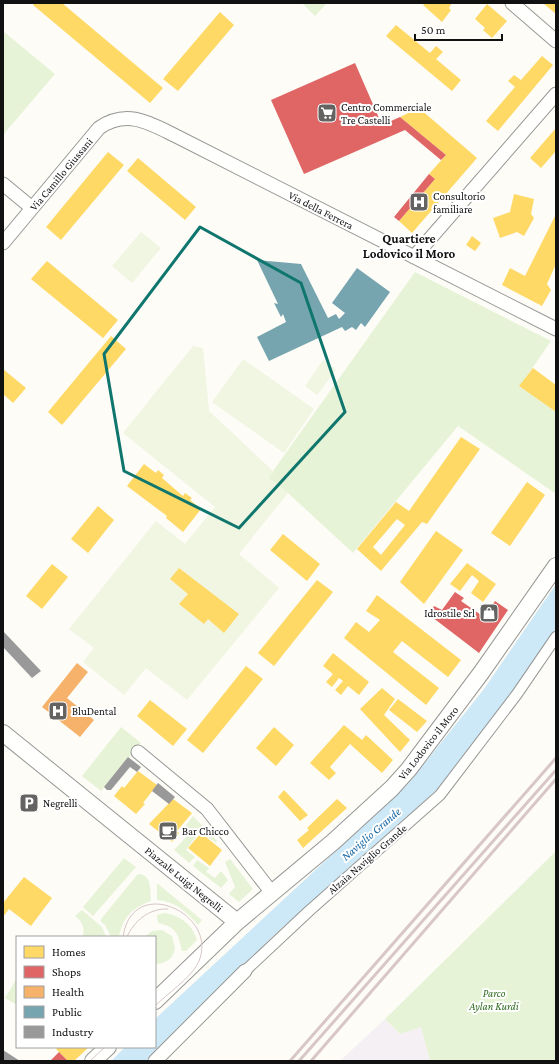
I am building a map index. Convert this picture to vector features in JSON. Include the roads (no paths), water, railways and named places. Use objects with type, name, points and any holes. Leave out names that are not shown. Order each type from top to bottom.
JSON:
[{"type":"street","points":[[512,3],[556,41]]},
{"type":"street","points":[[414,257],[556,94]]},
{"type":"street","name":"Via della Ferrera","points":[[126,118],[148,123],[556,329]]},
{"type":"street","name":"Via Camillo Giussani","points":[[3,243],[99,128],[117,119],[126,118]]},
{"type":"street","points":[[3,184],[32,208]]},
{"type":"street","name":"Via Lodovico il Moro","points":[[156,1001],[237,922],[370,810],[409,769],[481,673],[556,566]]},
{"type":"street","name":"Alzaia Naviglio Grande","points":[[155,1061],[245,971],[309,911],[440,795],[517,694],[556,637]]},
{"type":"street","name":"Piazzale Luigi Negrelli","points":[[4,736],[237,922]]},
{"type":"street","points":[[138,752],[207,809],[272,893]]},
{"type":"street","points":[[93,1061],[107,1048]]},
{"type":"water","name":"Naviglio Grande","points":[[556,584],[556,629],[514,690],[436,791],[273,936],[147,1061],[111,1061],[124,1048],[156,1048],[156,1018],[408,784],[484,689]]},
{"type":"tram line","points":[[123,936],[130,917],[142,907],[157,904],[174,908],[188,917],[198,931],[202,947],[197,965],[183,981],[156,1005]]},
{"type":"tram line","points":[[128,936],[138,921],[143,917],[149,913],[161,909],[168,909]]},
{"type":"tram line","points":[[90,1061],[104,1048]]},
{"type":"railway","points":[[290,1061],[556,758]]},
{"type":"railway","points":[[299,1061],[556,770]]},
{"type":"railway","points":[[311,1061],[556,779]]},
{"type":"place","name":"Centro Commerciale Tre Castelli","points":[[327,113]]},
{"type":"place","name":"Consultorio familiare","points":[[419,202]]},
{"type":"place","name":"Idrostile Srl","points":[[489,613]]},
{"type":"place","name":"BluDental","points":[[58,711]]},
{"type":"place","name":"Negrelli","points":[[29,803]]},
{"type":"place","name":"Bar Chicco","points":[[168,831]]},
{"type":"district","name":"Quartiere Lodovico il Moro","points":[[409,246]]},
{"type":"park label","name":"Parco Aylan Kurdi","points":[[494,999]]}]
